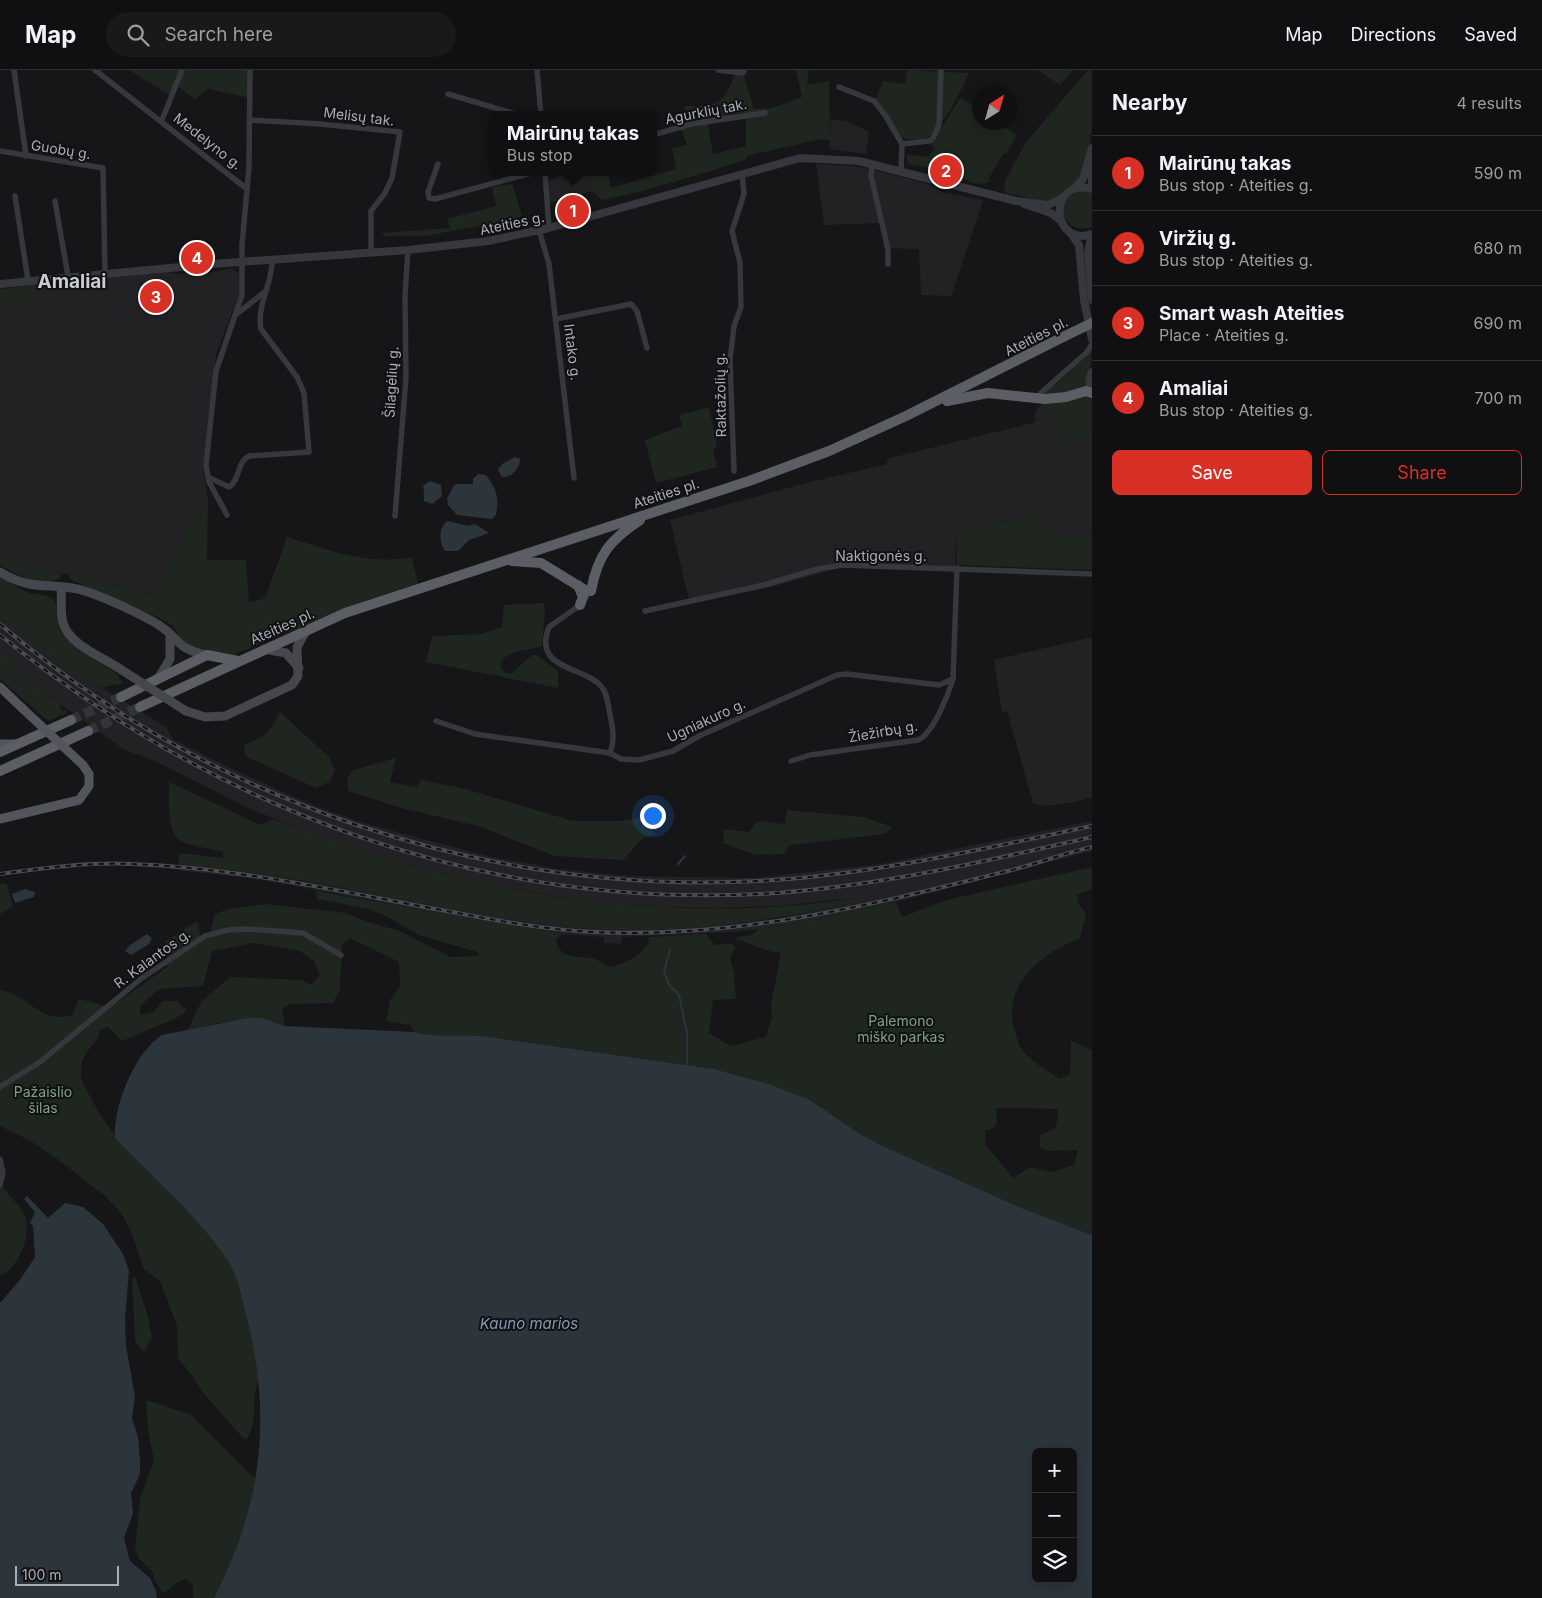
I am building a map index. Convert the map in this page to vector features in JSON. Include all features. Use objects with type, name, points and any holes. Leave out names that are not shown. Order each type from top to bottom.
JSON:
[{"type":"highway","name":"Ateities pl.","points":[[140,707],[307,629],[364,606],[802,462],[856,440],[1092,323]]},
{"type":"highway","points":[[929,405],[988,393],[1033,399],[1056,399],[1086,391],[1092,392]]},
{"type":"highway","points":[[503,561],[541,563],[592,591],[598,563],[605,550],[615,538],[652,512]]},
{"type":"highway","points":[[577,584],[583,598],[580,605]]},
{"type":"highway","points":[[121,697],[207,655],[238,661]]},
{"type":"highway","points":[[0,752],[71,720]]},
{"type":"highway","points":[[0,772],[88,731]]},
{"type":"main road","points":[[0,572],[28,585],[86,591],[160,626],[187,650],[207,655]]},
{"type":"main road","points":[[61,588],[62,616],[66,630],[76,640],[186,711],[205,717],[225,716],[288,687],[297,679],[299,668],[297,648],[307,629]]},
{"type":"main road","points":[[156,680],[166,669],[170,659],[170,634]]},
{"type":"main road","points":[[264,649],[286,653],[299,668]]},
{"type":"main road","points":[[0,687],[83,765],[89,774],[89,786],[79,800],[0,819]]},
{"type":"main road","points":[[0,744],[18,744]]},
{"type":"street","points":[[14,70],[26,156]]},
{"type":"street","name":"Medelyno g.","points":[[95,70],[162,120],[247,189],[242,262],[242,295],[216,371],[206,465],[210,478],[209,482],[227,514]]},
{"type":"street","points":[[162,120],[182,70]]},
{"type":"street","points":[[247,189],[250,70]]},
{"type":"street","points":[[537,70],[541,111]]},
{"type":"street","points":[[718,70],[743,73],[744,70]]},
{"type":"street","points":[[902,144],[929,141],[936,132],[939,125],[941,70]]},
{"type":"street","points":[[839,87],[874,101],[902,144],[901,171]]},
{"type":"street","points":[[448,94],[505,111]]},
{"type":"street","name":"Agurklių tak.","points":[[657,135],[691,124],[765,113]]},
{"type":"street","name":"Melisų tak.","points":[[249,120],[320,124],[400,132],[392,178],[371,211],[371,253]]},
{"type":"street","points":[[1075,188],[1092,187],[1090,180],[1092,150]]},
{"type":"street","points":[[1092,150],[1083,179],[1063,198],[1059,209],[1060,220],[1079,245],[1084,300],[1092,339]]},
{"type":"street","name":"Guobų g.","points":[[0,151],[104,168],[105,273]]},
{"type":"street","name":"Ateities g.","points":[[0,284],[68,276],[472,244],[549,228],[800,158],[848,159],[872,164],[1016,201],[1051,213],[1060,220]]},
{"type":"street","points":[[438,164],[428,192],[429,198],[435,199],[520,176]]},
{"type":"street","points":[[872,164],[871,176],[888,249],[888,264]]},
{"type":"street","name":"Raktažolių g.","points":[[734,471],[730,360],[734,326],[741,307],[740,263],[732,231],[744,194],[742,173]]},
{"type":"street","points":[[545,176],[549,228]]},
{"type":"street","points":[[15,196],[28,280]]},
{"type":"street","name":"Ateities g.","points":[[1016,201],[1048,204],[1063,198]]},
{"type":"street","points":[[55,201],[68,276]]},
{"type":"street","name":"Intako g.","points":[[539,230],[549,264],[574,478]]},
{"type":"street","points":[[1070,232],[1082,236],[1092,235],[1088,251],[1092,300]]},
{"type":"street","name":"Šilagėlių g.","points":[[395,516],[406,378],[405,296],[408,250]]},
{"type":"street","points":[[210,478],[229,487],[232,486],[243,461],[249,456],[309,452],[304,393],[297,377],[261,329],[259,320],[272,260]]},
{"type":"street","points":[[236,315],[267,290]]},
{"type":"street","points":[[556,319],[631,304],[637,311],[647,348]]},
{"type":"street","points":[[1033,399],[1087,352],[1092,344]]},
{"type":"street","points":[[1092,372],[1089,382],[1092,392]]},
{"type":"street","name":"Naktigonės g.","points":[[645,611],[764,585],[818,568],[842,566],[958,568],[1092,574]]},
{"type":"street","name":"Žiežirbų g.","points":[[791,761],[810,755],[924,738],[928,734],[950,690],[952,679],[958,568]]},
{"type":"street","points":[[592,591],[580,605],[550,627],[546,635],[547,644],[555,661],[595,680],[605,691],[614,732],[610,753]]},
{"type":"street","name":"Ugniakuro g.","points":[[436,721],[475,734],[610,753],[621,758],[639,760],[673,751],[699,736],[837,675],[847,674],[938,685],[952,679]]},
{"type":"street","name":"R. Kalantos g.","points":[[0,1086],[40,1062],[142,978],[205,936],[228,930],[247,929],[303,933],[341,956]]},
{"type":"street","points":[[0,1159],[3,1173],[0,1185]]},
{"type":"shaded area","points":[[831,119],[847,121],[869,132],[866,154],[829,149]]},
{"type":"shaded area","points":[[816,164],[857,166],[929,184],[941,192],[983,200],[951,296],[921,295],[919,249],[884,248],[880,223],[824,225]]},
{"type":"shaded area","points":[[562,176],[589,176],[592,191],[550,203],[549,180]]},
{"type":"shaded area","points":[[230,268],[239,273],[240,292],[216,354],[204,474],[208,500],[150,595],[78,575],[48,572],[24,565],[0,552],[0,289],[167,272],[180,274],[213,272]]},
{"type":"shaded area","points":[[1052,411],[1060,445],[1092,437],[1092,534],[1074,537],[1062,536],[1048,528],[1036,514],[956,533],[955,571],[843,567],[767,588],[690,604],[670,520],[806,483],[887,464],[886,459],[1036,422],[1039,414]]},
{"type":"shaded area","points":[[0,616],[76,675],[78,673],[166,727],[173,739],[230,768],[310,804],[360,822],[487,856],[558,869],[629,876],[755,878],[881,864],[1092,821],[1092,851],[896,902],[791,925],[732,932],[622,937],[621,944],[604,943],[604,937],[562,934],[504,925],[257,879],[178,870],[178,864],[228,868],[515,918],[610,929],[678,929],[733,925],[786,917],[857,902],[856,898],[778,906],[718,908],[597,903],[483,884],[373,855],[248,808],[155,761],[125,750],[27,681],[29,677],[0,652]]},
{"type":"shaded area","points":[[1092,637],[1092,797],[1076,802],[1044,806],[1033,803],[1007,711],[1002,712],[994,660]]},
{"type":"green space","points":[[129,70],[250,70],[250,98],[208,89],[195,99],[176,85],[171,96]]},
{"type":"green space","points":[[796,70],[809,70],[807,85],[829,81],[830,140],[821,139],[747,156],[747,159],[693,176],[639,192],[602,200],[592,191],[589,176],[609,176],[611,188],[676,169],[672,148],[687,145],[680,126],[691,123],[684,106],[718,102],[727,91],[736,71],[743,73],[754,109],[772,108],[802,97]],"holes":[[[749,115],[746,119],[746,146],[713,154],[708,126],[711,121]]]},
{"type":"green space","points":[[907,70],[969,73],[943,121],[930,136],[921,140],[900,137],[875,100],[883,81],[905,84]]},
{"type":"green space","points":[[1038,70],[1073,70],[1060,85]]},
{"type":"green space","points":[[1088,70],[1092,70],[1092,131],[1083,176],[1059,197],[1048,202],[1007,193],[1004,189],[1005,181],[1026,142]]},
{"type":"green space","points":[[961,97],[972,105],[972,130],[1010,130],[1017,135],[1007,153],[1003,154],[989,178],[990,181],[983,184],[961,178],[960,174],[908,164],[906,154],[928,157],[935,149],[931,144]]},
{"type":"green space","points":[[512,184],[522,215],[516,219],[425,236],[384,236],[382,233],[450,228],[447,219],[496,206],[492,187]]},
{"type":"green space","points":[[1081,190],[1092,193],[1092,227],[1083,229],[1069,223],[1064,216],[1064,207],[1067,199]]},
{"type":"green space","points":[[36,286],[36,299],[0,304],[0,289]]},
{"type":"green space","points":[[1092,350],[1088,387],[1069,395],[1041,395],[1062,379]]},
{"type":"green space","points":[[1086,394],[1092,396],[1092,437],[1060,445],[1052,412],[1039,414],[1035,422],[1039,407],[1045,403]]},
{"type":"green space","points":[[709,407],[717,445],[713,450],[717,467],[656,483],[645,440],[682,426],[679,415]]},
{"type":"green space","points":[[208,500],[207,560],[246,560],[249,602],[263,599],[267,593],[287,537],[364,558],[379,560],[412,557],[418,584],[367,600],[230,656],[184,644],[173,626],[162,619],[70,579],[69,574],[78,575],[150,595]]},
{"type":"green space","points":[[1036,514],[1048,527],[1060,534],[1074,536],[1092,534],[1092,570],[957,565],[956,533]]},
{"type":"green space","points":[[0,552],[24,565],[61,573],[60,578],[46,582],[21,576],[0,565]]},
{"type":"green space","points":[[0,576],[26,591],[51,598],[55,603],[60,629],[64,635],[86,654],[119,675],[118,677],[124,683],[99,688],[78,673],[76,675],[0,616]]},
{"type":"green space","points":[[544,603],[542,646],[511,654],[502,661],[500,667],[506,673],[512,673],[532,655],[537,655],[558,671],[558,688],[426,662],[432,636],[481,634],[502,627],[504,605]]},
{"type":"green space","points":[[0,652],[29,677],[27,681],[59,704],[62,711],[66,710],[67,713],[48,721],[0,679]]},
{"type":"green space","points":[[280,712],[330,758],[335,770],[329,782],[316,788],[245,756],[244,744],[266,734]]},
{"type":"green space","points":[[396,758],[390,782],[416,787],[421,780],[462,788],[573,821],[620,821],[641,817],[656,834],[642,839],[623,860],[555,856],[478,826],[405,809],[348,791],[347,778],[353,770]]},
{"type":"green space","points":[[169,782],[261,825],[274,819],[344,845],[415,866],[487,884],[560,897],[634,905],[708,909],[782,906],[856,898],[857,902],[795,915],[733,924],[670,929],[607,929],[499,917],[285,878],[178,864],[180,853],[223,858],[223,852],[191,845],[176,837],[169,814]]},
{"type":"green space","points":[[787,810],[863,817],[893,827],[885,834],[790,845],[784,854],[756,855],[723,843],[724,829],[749,832],[758,821],[785,824]]},
{"type":"green space","points":[[1092,867],[1092,889],[1077,895],[1079,905],[1086,913],[1080,938],[1051,953],[1027,973],[1019,986],[1014,1000],[1012,1015],[1015,1032],[1023,1051],[1032,1060],[1059,1079],[1070,1074],[1071,1041],[1092,1050],[1092,1235],[1019,1207],[885,1147],[860,1134],[810,1100],[769,1084],[714,1069],[482,1036],[422,1034],[414,1032],[410,1025],[386,1021],[390,1000],[400,986],[399,962],[350,938],[342,945],[340,989],[333,1003],[290,1004],[282,1009],[285,1026],[261,1020],[237,1020],[188,1030],[201,1002],[230,977],[302,980],[311,985],[320,975],[314,961],[300,951],[252,943],[212,951],[203,986],[159,989],[140,1006],[140,1015],[153,1012],[163,1001],[178,1001],[187,1011],[176,1018],[122,1041],[108,1027],[100,1030],[95,1042],[85,1055],[81,1068],[81,1077],[85,1088],[105,1121],[121,1142],[195,1217],[212,1237],[234,1273],[245,1302],[259,1379],[255,1394],[253,1424],[247,1439],[243,1438],[200,1389],[178,1358],[177,1326],[160,1281],[144,1269],[131,1232],[122,1214],[105,1196],[56,1158],[29,1140],[0,1126],[0,990],[19,997],[43,1013],[51,1016],[72,1015],[79,999],[111,1007],[167,967],[166,941],[197,921],[201,938],[209,937],[215,914],[228,909],[265,904],[346,913],[368,922],[400,931],[450,957],[479,956],[477,952],[419,935],[386,916],[368,909],[317,899],[316,891],[562,934],[556,940],[561,951],[565,954],[593,959],[609,967],[626,962],[637,955],[646,947],[649,942],[648,937],[706,934],[715,945],[730,943],[735,947],[730,958],[734,973],[736,999],[713,1000],[709,1033],[730,1046],[766,1037],[772,1018],[771,1004],[781,953],[737,940],[737,937],[752,935],[758,929],[791,925],[896,902],[902,917],[947,900]],"holes":[[[996,1108],[1059,1109],[1056,1127],[1041,1135],[1039,1142],[1041,1148],[1047,1151],[1078,1150],[1074,1165],[1051,1172],[1030,1167],[1013,1178],[985,1144],[985,1131],[992,1129],[997,1122]]]},
{"type":"green space","points":[[0,884],[7,884],[13,906],[0,914]]},
{"type":"green space","points":[[0,1179],[5,1190],[24,1214],[27,1231],[18,1258],[7,1272],[0,1276]]},
{"type":"green space","points":[[135,1276],[148,1317],[152,1337],[144,1352],[135,1341],[132,1279]]},
{"type":"green space","points":[[146,1400],[191,1415],[255,1479],[245,1526],[214,1598],[193,1598],[193,1585],[185,1579],[179,1581],[163,1593],[154,1579],[154,1573],[140,1560],[135,1549],[140,1499],[154,1460],[148,1432]]},
{"type":"water","points":[[515,457],[520,459],[517,469],[509,476],[502,477],[498,470],[502,464]]},
{"type":"water","points":[[478,474],[486,475],[493,485],[496,494],[496,515],[492,519],[457,515],[448,505],[447,498],[455,484],[473,484],[473,479]]},
{"type":"water","points":[[430,481],[441,485],[442,496],[432,504],[424,501],[423,486]]},
{"type":"water","points":[[447,521],[469,526],[475,524],[489,533],[469,540],[458,551],[445,551],[440,535]]},
{"type":"water","points":[[25,889],[35,892],[34,897],[15,903],[12,894]]},
{"type":"water","points":[[147,934],[152,938],[149,944],[131,955],[125,951],[130,945]]},
{"type":"water","name":"Kauno marios","points":[[248,1018],[261,1018],[285,1026],[482,1036],[714,1069],[769,1084],[810,1100],[860,1134],[885,1147],[1019,1207],[1092,1235],[1092,1598],[214,1598],[243,1530],[252,1497],[258,1463],[260,1429],[259,1394],[248,1322],[240,1288],[230,1265],[201,1226],[115,1138],[115,1125],[122,1096],[135,1067],[152,1043],[162,1035]]},
{"type":"water","points":[[27,1196],[48,1218],[65,1203],[83,1207],[103,1224],[123,1254],[129,1271],[125,1318],[126,1346],[135,1396],[132,1418],[138,1437],[140,1474],[131,1493],[133,1514],[124,1538],[130,1561],[150,1578],[157,1598],[0,1598],[0,1303],[20,1280],[35,1257],[33,1226],[30,1223],[35,1212],[24,1199]]},
{"type":"waterway","points":[[678,864],[685,856]]},
{"type":"waterway","points":[[670,950],[664,972],[670,986],[679,995],[687,1033],[687,1066]]},
{"type":"tunnel","points":[[71,720],[121,697]]},
{"type":"tunnel","points":[[88,731],[140,707]]},
{"type":"railway","points":[[0,624],[81,687],[168,741],[260,787],[355,824],[454,853],[554,872],[656,881],[759,881],[801,878],[926,860],[1092,826]]},
{"type":"railway","points":[[0,635],[83,697],[170,751],[261,798],[356,835],[453,864],[553,884],[656,894],[760,894],[802,891],[927,873],[1092,837]]},
{"type":"railway","points":[[0,874],[99,864],[173,866],[293,882],[487,919],[541,927],[577,931],[648,933],[754,924],[858,906],[1012,870],[1092,847]]},
{"type":"place","name":"Viržių g.","points":[[946,171]]},
{"type":"place","name":"Mairūnų takas","points":[[573,211]]},
{"type":"place","name":"Amaliai","points":[[197,258]]},
{"type":"place","name":"Smart wash Ateities","points":[[156,297]]},
{"type":"district","name":"Amaliai","points":[[72,281]]},
{"type":"park label","name":"Palemono miško parkas","points":[[901,1028]]},
{"type":"park label","name":"Pažaislio šilas","points":[[43,1100]]}]
